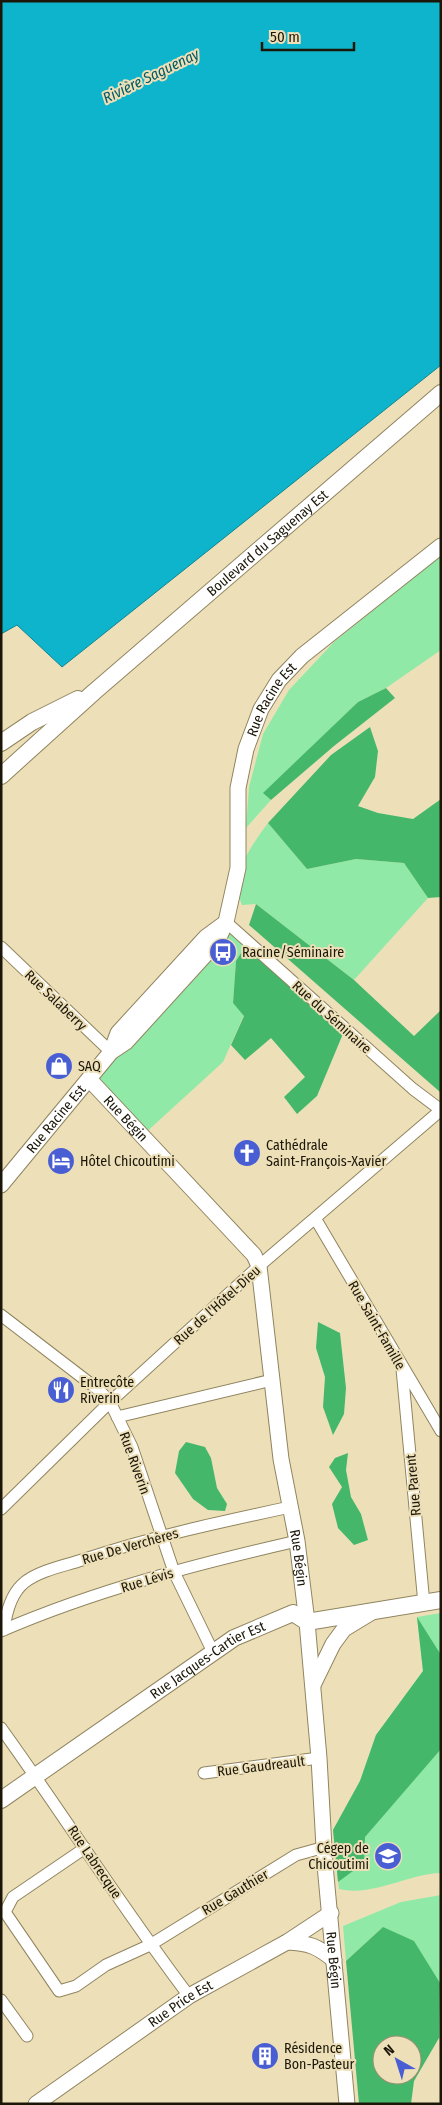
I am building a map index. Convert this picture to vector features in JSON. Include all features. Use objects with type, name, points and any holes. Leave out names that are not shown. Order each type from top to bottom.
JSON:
[{"type":"main road","name":"Boulevard du Saguenay Est","points":[[1,776],[94,692],[441,393]]},
{"type":"main road","name":"Boulevard du Saguenay Est","points":[[1,743],[32,722],[94,692]]},
{"type":"main road","name":"Rue Jacques-Cartier Est","points":[[1,1800],[234,1638],[293,1614],[306,1622],[441,1600]]},
{"type":"street","name":"Rue Racine Est","points":[[1,1185],[111,1052],[126,1042],[217,942],[226,922],[238,868],[238,788],[246,749],[261,709],[279,680],[302,656],[441,546]]},
{"type":"street","name":"Rue du Séminaire","points":[[226,922],[413,1090],[441,1110]]},
{"type":"street","name":"Rue Salaberry","points":[[1,947],[111,1052]]},
{"type":"street","name":"Rue Bégin","points":[[89,1079],[254,1256],[259,1266],[281,1459],[297,1541],[306,1622],[348,2104]]},
{"type":"street","name":"Rue de l'Hôtel-Dieu","points":[[1,1509],[110,1402],[259,1266],[441,1110]]},
{"type":"street","name":"Rue Saint-Famille","points":[[315,1218],[441,1431]]},
{"type":"street","name":"Rue Riverin","points":[[1,1315],[100,1391],[110,1402],[132,1447],[174,1572],[213,1652]]},
{"type":"street","name":"Rue Parent","points":[[402,1367],[424,1604]]},
{"type":"street","points":[[117,1417],[272,1380]]},
{"type":"street","name":"Rue De Verchères","points":[[2,1630],[11,1601],[24,1583],[40,1574],[122,1546],[290,1507]]},
{"type":"street","name":"Rue Lévis","points":[[2,1630],[65,1605],[174,1572],[297,1541]]},
{"type":"street","points":[[312,1686],[333,1644],[344,1629],[373,1612]]},
{"type":"street","name":"Rue Labrecque","points":[[1,1728],[150,1945],[189,1996]]},
{"type":"street","name":"Rue Gaudreault","points":[[204,1773],[318,1758]]},
{"type":"street","name":"Rue Gauthier","points":[[85,1848],[13,1897],[5,1912],[59,1991],[76,1986],[106,1965],[150,1945],[296,1856],[325,1847]]},
{"type":"street","name":"Rue Price Est","points":[[36,2104],[189,1996],[287,1942],[331,1913]]},
{"type":"street","points":[[287,1942],[307,1943],[320,1949],[334,1960]]},
{"type":"street","points":[[1,2000],[27,2036]]},
{"type":"green space","points":[[441,555],[441,650],[386,688],[358,702],[264,793],[271,800],[246,828],[249,787],[263,734],[289,690],[334,642]]},
{"type":"green space","points":[[386,688],[395,698],[334,746],[271,800],[263,793],[358,702]]},
{"type":"green space","points":[[370,727],[378,751],[375,777],[358,806],[378,813],[413,819],[441,799],[441,897],[428,898],[404,863],[356,859],[307,869],[268,823],[331,755]]},
{"type":"green space","points":[[268,823],[307,869],[356,859],[404,863],[428,898],[354,980],[256,904],[242,905],[238,883],[240,872],[249,851]]},
{"type":"green space","points":[[256,904],[354,980],[414,1036],[441,1010],[440,1092],[249,925]]},
{"type":"green space","points":[[226,922],[248,942],[236,961],[233,1003],[244,1015],[223,1062],[142,1136],[89,1079]]},
{"type":"green space","points":[[248,942],[345,1029],[317,1096],[297,1114],[284,1097],[305,1077],[271,1038],[245,1060],[231,1045],[244,1016],[233,1003],[236,961]]},
{"type":"green space","points":[[318,1322],[340,1333],[346,1388],[344,1414],[333,1435],[323,1407],[325,1377],[316,1348]]},
{"type":"green space","points":[[186,1442],[205,1447],[211,1458],[217,1488],[227,1504],[225,1511],[208,1510],[193,1499],[175,1473],[179,1451]]},
{"type":"green space","points":[[348,1453],[346,1470],[351,1497],[361,1514],[368,1540],[354,1545],[338,1528],[332,1504],[342,1487],[329,1467],[335,1458]]},
{"type":"green space","points":[[441,1613],[441,1873],[428,1874],[377,1888],[352,1891],[339,1889],[333,1830],[360,1781],[376,1735],[423,1671],[417,1617]]},
{"type":"green space","points":[[417,1617],[441,1655],[441,1749],[365,1837],[364,1863],[338,1882],[333,1830],[360,1781],[376,1735],[423,1671]]},
{"type":"green space","points":[[441,1895],[441,2037],[439,2038],[440,1983],[383,1927],[346,1961],[343,1926],[401,1902]]},
{"type":"green space","points":[[383,1927],[414,1941],[440,1983],[439,2038],[422,2067],[422,2035],[372,2035],[372,2085],[413,2085],[411,2104],[359,2104],[346,1961]]},
{"type":"water","name":"Rivière Saguenay","points":[[1,1],[441,1],[441,365],[62,667],[17,625],[1,634]]},
{"type":"place","name":"Racine/Séminaire","points":[[223,952]]},
{"type":"place","name":"SAQ","points":[[59,1066]]},
{"type":"place","name":"Cathédrale Saint-François-Xavier","points":[[247,1153]]},
{"type":"place","name":"Hôtel Chicoutimi","points":[[61,1161]]},
{"type":"place","name":"Entrecôte Riverin","points":[[61,1390]]},
{"type":"place","name":"Cégep de Chicoutimi","points":[[388,1856]]},
{"type":"place","name":"Résidence Bon-Pasteur","points":[[265,2056]]}]
